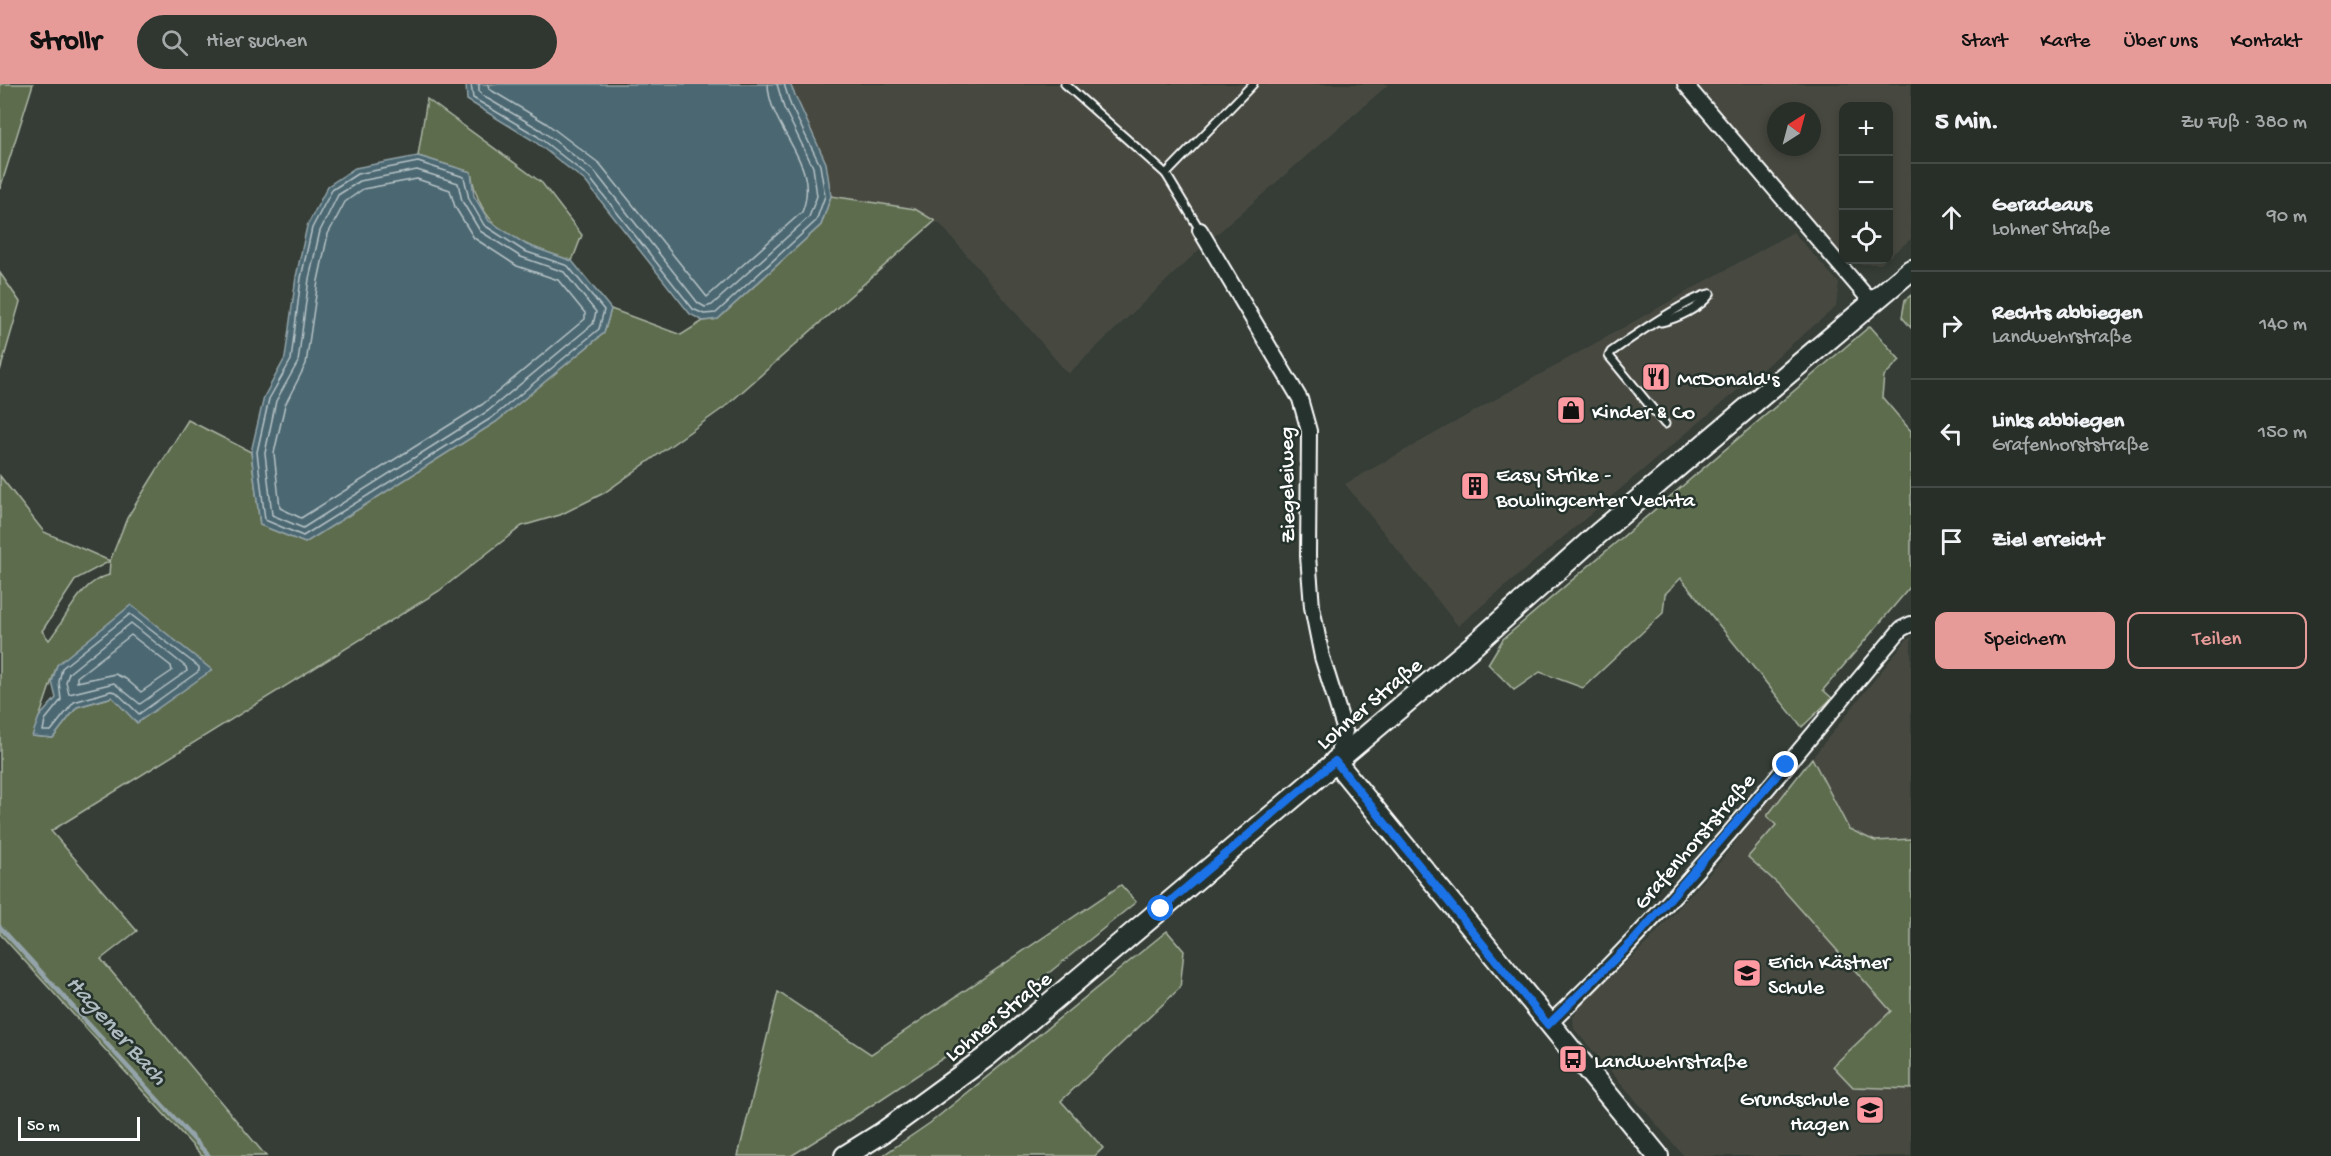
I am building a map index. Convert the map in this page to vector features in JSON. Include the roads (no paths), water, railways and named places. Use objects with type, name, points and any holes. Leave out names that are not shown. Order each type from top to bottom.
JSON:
[{"type":"main road","name":"Lohner Straße","points":[[845,1156],[882,1133],[986,1058],[1474,645],[1599,533],[1911,270]]},
{"type":"main road","points":[[1335,761],[1548,1025],[1658,1156]]},
{"type":"street","points":[[1685,84],[1873,303]]},
{"type":"street","name":"Ziegeleiweg","points":[[1200,230],[1300,399],[1308,430],[1308,556],[1312,607],[1322,657],[1345,731],[1335,761]]},
{"type":"street","name":"Grafenhorststraße","points":[[1548,1025],[1634,940],[1749,809],[1901,629],[1911,624]]},
{"type":"lane","points":[[1065,84],[1166,174],[1200,230]]},
{"type":"lane","points":[[1166,174],[1253,84]]},
{"type":"lane","points":[[1665,424],[1609,356],[1617,348],[1659,322],[1670,320],[1706,300],[1710,294]]},
{"type":"water","points":[[466,84],[790,84],[826,163],[831,196],[821,225],[718,319],[703,321],[690,314],[585,181],[534,141],[467,100]]},
{"type":"water","points":[[418,156],[471,172],[474,196],[489,221],[527,245],[572,261],[611,309],[604,333],[496,422],[305,543],[260,525],[251,452],[264,397],[285,358],[296,277],[307,226],[328,186],[355,168]]},
{"type":"water","points":[[131,605],[212,670],[137,723],[112,697],[77,707],[53,738],[32,736],[39,717],[56,698],[52,682],[57,665]]},
{"type":"waterway","name":"Hagener Bach","points":[[0,927],[209,1156]]},
{"type":"place","name":"McDonald's","points":[[1656,377]]},
{"type":"place","name":"Kinder & Co","points":[[1571,410]]},
{"type":"place","name":"Easy Strike - Bowlingcenter Vechta","points":[[1475,486]]},
{"type":"place","name":"Erich Kästner Schule","points":[[1747,973]]},
{"type":"place","name":"Landwehrstraße","points":[[1573,1059]]},
{"type":"place","name":"Grundschule Hagen","points":[[1870,1110]]}]
